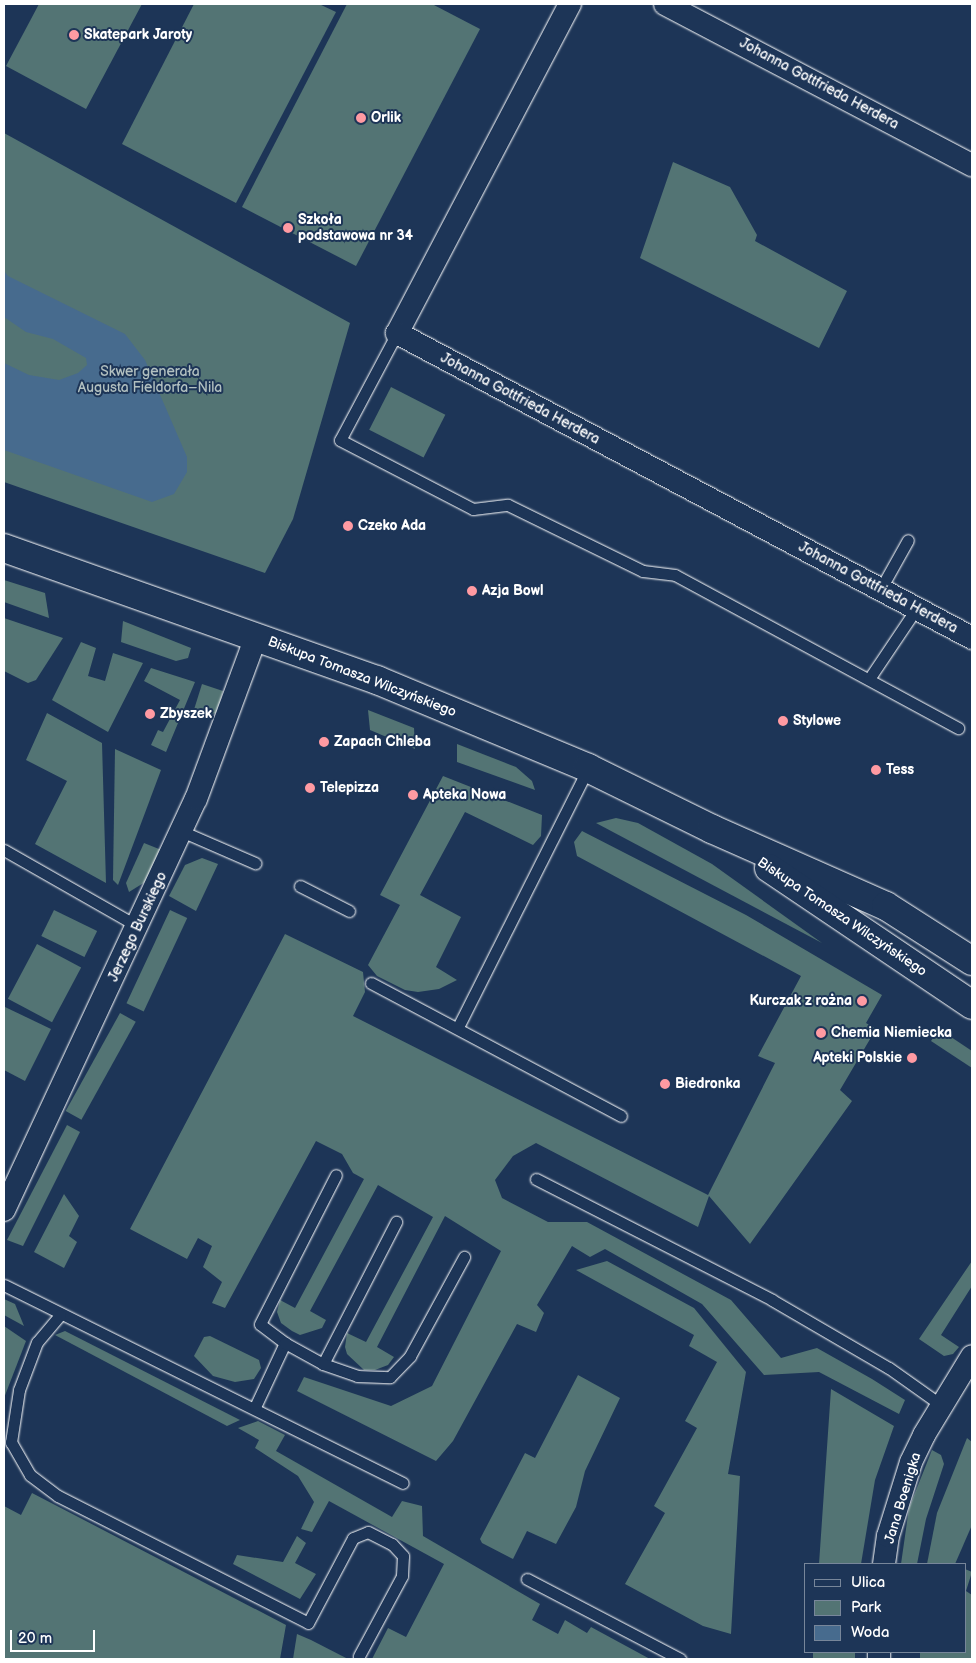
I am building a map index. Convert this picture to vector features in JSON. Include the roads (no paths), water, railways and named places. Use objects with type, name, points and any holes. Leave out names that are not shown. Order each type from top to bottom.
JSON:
[{"type":"street","points":[[397,333],[570,4]]},
{"type":"street","name":"Johanna Gottfrieda Herdera","points":[[665,4],[972,165]]},
{"type":"street","name":"Johanna Gottfrieda Herdera","points":[[397,333],[972,638]]},
{"type":"street","name":"Biskupa Tomasza Wilczyńskiego","points":[[4,548],[377,680],[588,768],[712,829],[886,906],[972,961]]},
{"type":"street","name":"Jerzego Burskiego","points":[[4,1210],[139,927],[181,831],[256,637]]},
{"type":"street","name":"Biskupa Tomasza Wilczyńskiego","points":[[712,829],[972,1005]]},
{"type":"street","name":"Jana Boenigka","points":[[884,1563],[888,1536],[911,1462],[941,1405],[972,1356]]},
{"type":"lane","points":[[397,333],[340,440],[472,509],[508,505],[643,572],[675,575],[958,728]]},
{"type":"lane","points":[[880,590],[908,540]]},
{"type":"lane","points":[[869,679],[916,609]]},
{"type":"lane","points":[[458,1027],[588,768]]},
{"type":"lane","points":[[181,831],[255,863]]},
{"type":"lane","points":[[4,850],[139,927]]},
{"type":"lane","points":[[300,886],[349,911]]},
{"type":"lane","points":[[371,983],[458,1027],[621,1116]]},
{"type":"lane","points":[[336,1175],[260,1324],[284,1343],[323,1364],[357,1376],[390,1377],[410,1356],[464,1257]]},
{"type":"lane","points":[[536,1179],[772,1300],[889,1368],[941,1405]]},
{"type":"lane","points":[[323,1364],[396,1222]]},
{"type":"lane","points":[[4,1285],[60,1314],[255,1407],[402,1483]]},
{"type":"lane","points":[[60,1314],[37,1342],[19,1390],[11,1442],[30,1476],[58,1496],[308,1623],[353,1538],[368,1532],[392,1544],[403,1556],[402,1576],[359,1656]]},
{"type":"lane","points":[[255,1407],[284,1343]]},
{"type":"lane","points":[[527,1579],[680,1659]]},
{"type":"water","points":[[4,271],[8,276],[125,334],[145,360],[187,457],[187,472],[174,494],[152,502],[4,450],[4,363],[29,375],[59,380],[78,373],[87,365],[86,358],[53,339],[26,332],[4,317]]},
{"type":"place","name":"Skatepark Jaroty","points":[[74,35]]},
{"type":"place","name":"Orlik","points":[[361,118]]},
{"type":"place","name":"Szkoła podstawowa nr 34","points":[[288,228]]},
{"type":"place","name":"Czeko Ada","points":[[348,526]]},
{"type":"place","name":"Azja Bowl","points":[[472,591]]},
{"type":"place","name":"Zbyszek","points":[[150,714]]},
{"type":"place","name":"Stylowe","points":[[783,721]]},
{"type":"place","name":"Zapach Chleba","points":[[324,742]]},
{"type":"place","name":"Tess","points":[[876,770]]},
{"type":"place","name":"Telepizza","points":[[310,788]]},
{"type":"place","name":"Apteka Nowa","points":[[413,795]]},
{"type":"place","name":"Kurczak z rożna","points":[[862,1001]]},
{"type":"place","name":"Chemia Niemiecka","points":[[821,1033]]},
{"type":"place","name":"Apteki Polskie","points":[[912,1058]]},
{"type":"place","name":"Biedronka","points":[[665,1084]]},
{"type":"park label","name":"Skwer generała Augusta Fieldorfa–Nila","points":[[150,380]]}]
